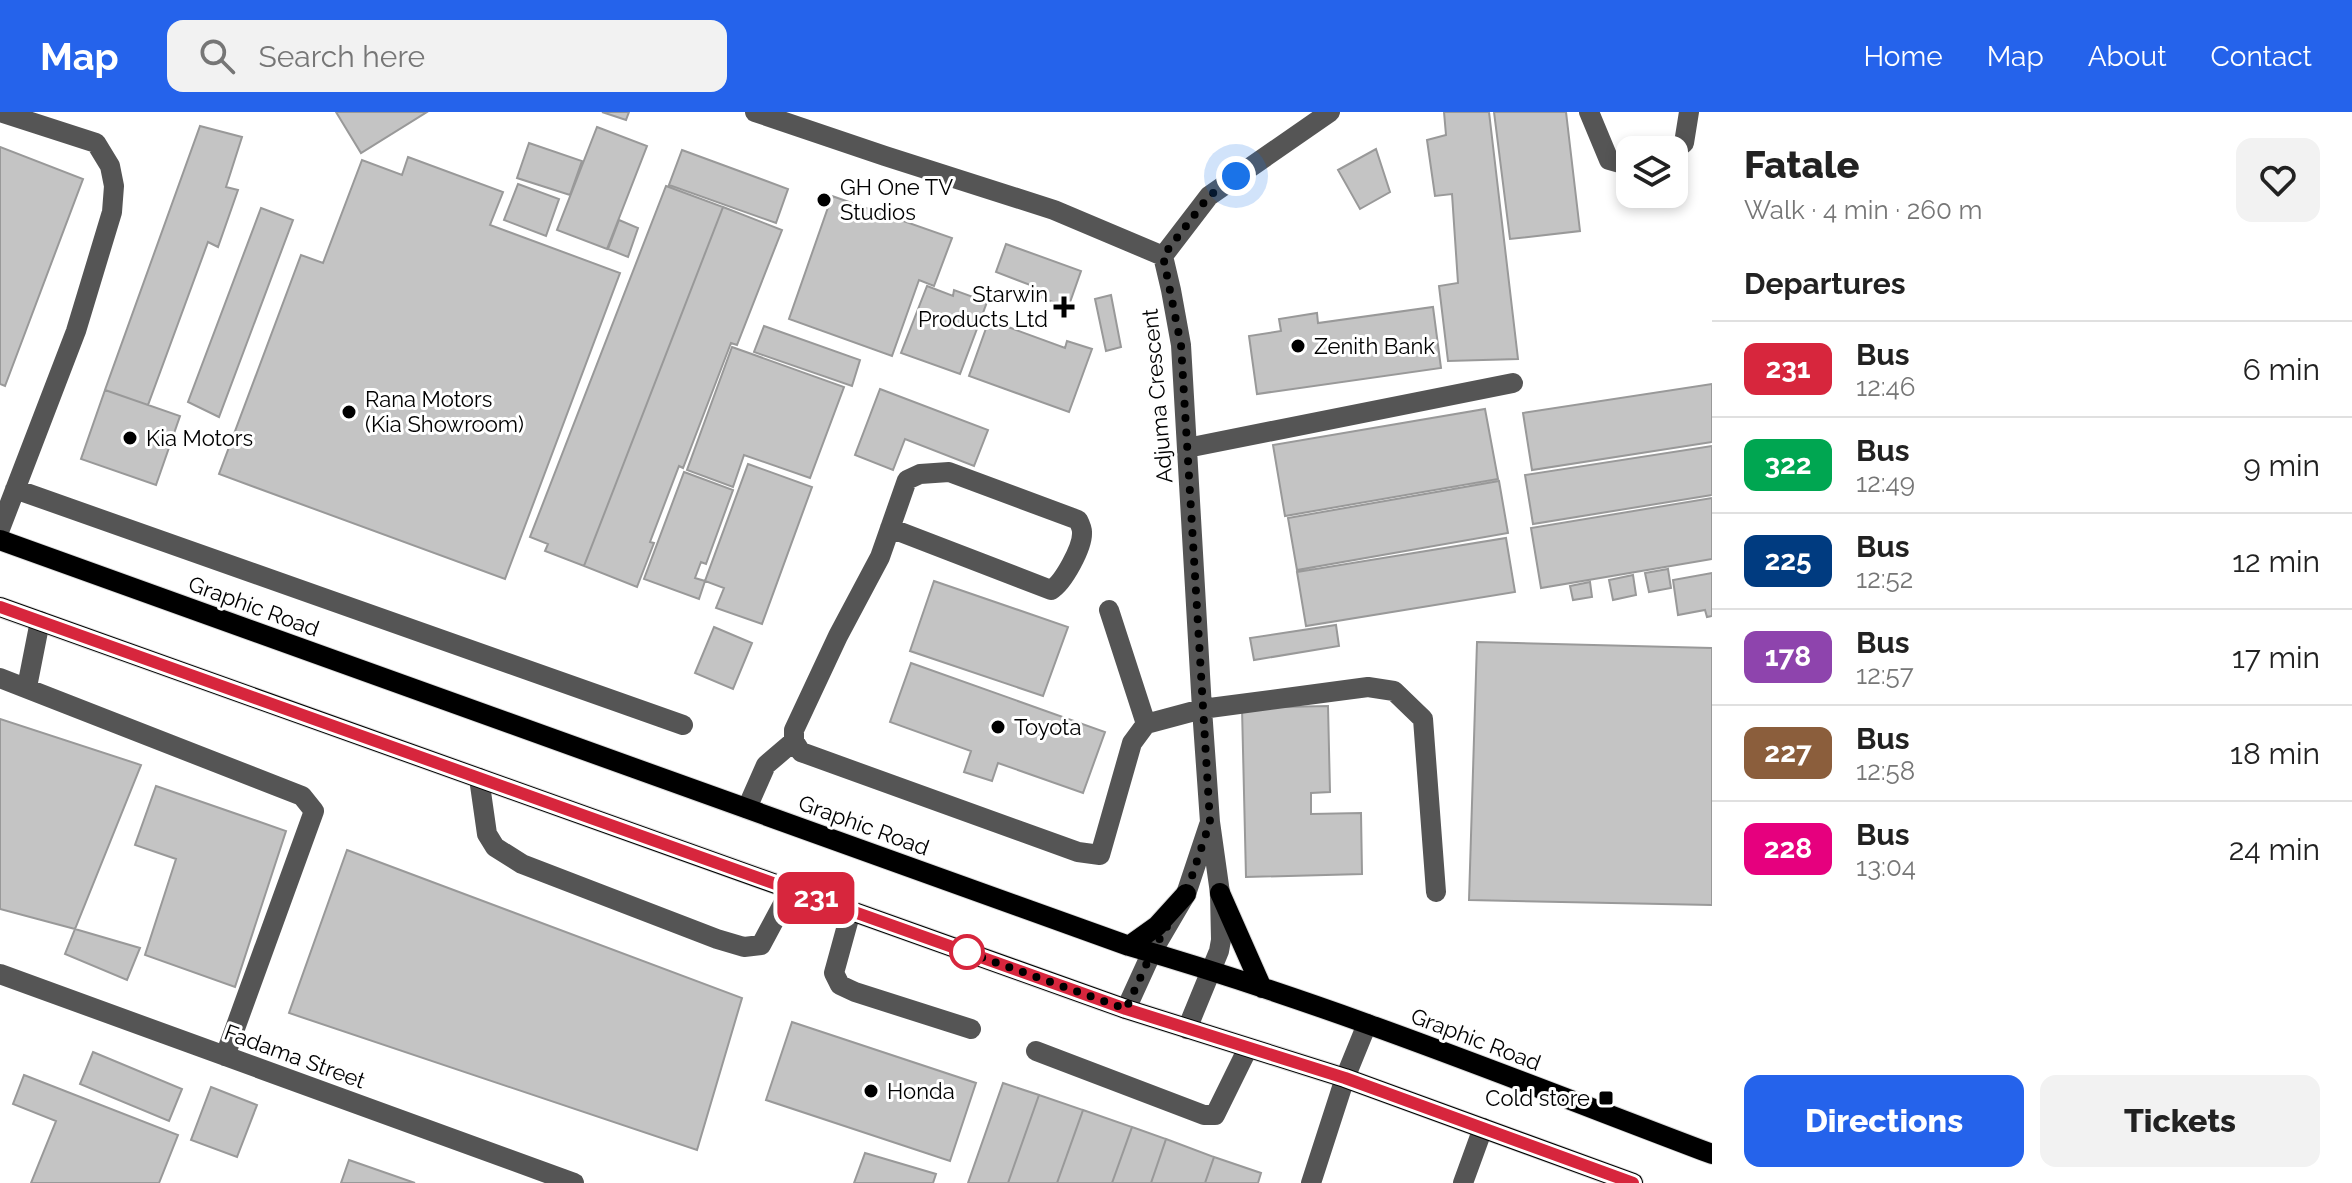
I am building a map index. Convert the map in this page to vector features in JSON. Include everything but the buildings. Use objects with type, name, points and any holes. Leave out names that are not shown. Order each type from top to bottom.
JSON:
[{"type":"main road","name":"Graphic Road","points":[[0,540],[1129,946],[1211,970],[1367,1024],[1712,1154]]},
{"type":"main road","points":[[0,607],[1126,1009],[1345,1078],[1633,1183]]},
{"type":"main road","points":[[1220,893],[1262,988]]},
{"type":"main road","points":[[1129,946],[1157,926],[1186,894]]},
{"type":"street","points":[[0,112],[96,143],[110,166],[114,186],[112,212],[76,331],[0,529]]},
{"type":"street","points":[[755,112],[1054,210],[1163,256],[1209,196],[1330,112]]},
{"type":"street","points":[[1589,112],[1609,160],[1616,162]]},
{"type":"street","points":[[1685,136],[1689,112]]},
{"type":"street","name":"Adjuma Crescent","points":[[1163,256],[1181,345],[1210,822],[1220,893],[1219,951],[1187,1029]]},
{"type":"street","points":[[1187,448],[1513,383]]},
{"type":"street","points":[[890,528],[1051,590],[1058,586],[1072,563],[1082,537],[1078,520],[949,472],[935,471],[907,480],[890,528],[880,557],[838,636],[794,730],[794,741],[801,752],[1078,852],[1100,855],[1132,743],[1146,724],[1202,709],[1368,687],[1394,691],[1423,719],[1436,892]]},
{"type":"street","points":[[15,489],[683,725]]},
{"type":"street","points":[[1109,610],[1146,724]]},
{"type":"street","points":[[27,687],[40,621]]},
{"type":"street","points":[[0,678],[302,796],[314,811],[225,1056]]},
{"type":"street","points":[[747,808],[766,765],[794,741]]},
{"type":"street","points":[[479,778],[487,834],[495,847],[522,864],[717,939],[744,947],[761,945],[791,889]]},
{"type":"street","name":"Adjuma Crescent","points":[[1126,1009],[1152,952],[1186,894],[1210,822]]},
{"type":"street","points":[[851,911],[834,973],[840,985],[971,1029]]},
{"type":"street","name":"Fadama Street","points":[[0,974],[574,1183]]},
{"type":"street","points":[[1311,1183],[1345,1078],[1367,1024]]},
{"type":"street","points":[[1036,1051],[1204,1115],[1215,1115],[1248,1048]]},
{"type":"street","points":[[1463,1183],[1483,1128]]},
{"type":"bus line","name":"231","points":[[0,607],[1126,1009],[1345,1078],[1633,1183]]},
{"type":"place","name":"GH One TV Studios","points":[[824,200]]},
{"type":"place","name":"Starwin Products Ltd","points":[[1064,307]]},
{"type":"place","name":"Zenith Bank","points":[[1298,346]]},
{"type":"place","name":"Rana Motors (Kia Showroom)","points":[[349,412]]},
{"type":"place","name":"Kia Motors","points":[[130,438]]},
{"type":"place","name":"Toyota","points":[[998,727]]},
{"type":"place","name":"Honda","points":[[871,1091]]},
{"type":"place","name":"Cold store","points":[[1606,1098]]},
{"type":"route","points":[[967,952],[961,950],[1126,1009],[1152,952],[1186,894],[1210,822],[1181,345],[1163,256],[1209,196],[1236,176]]}]
